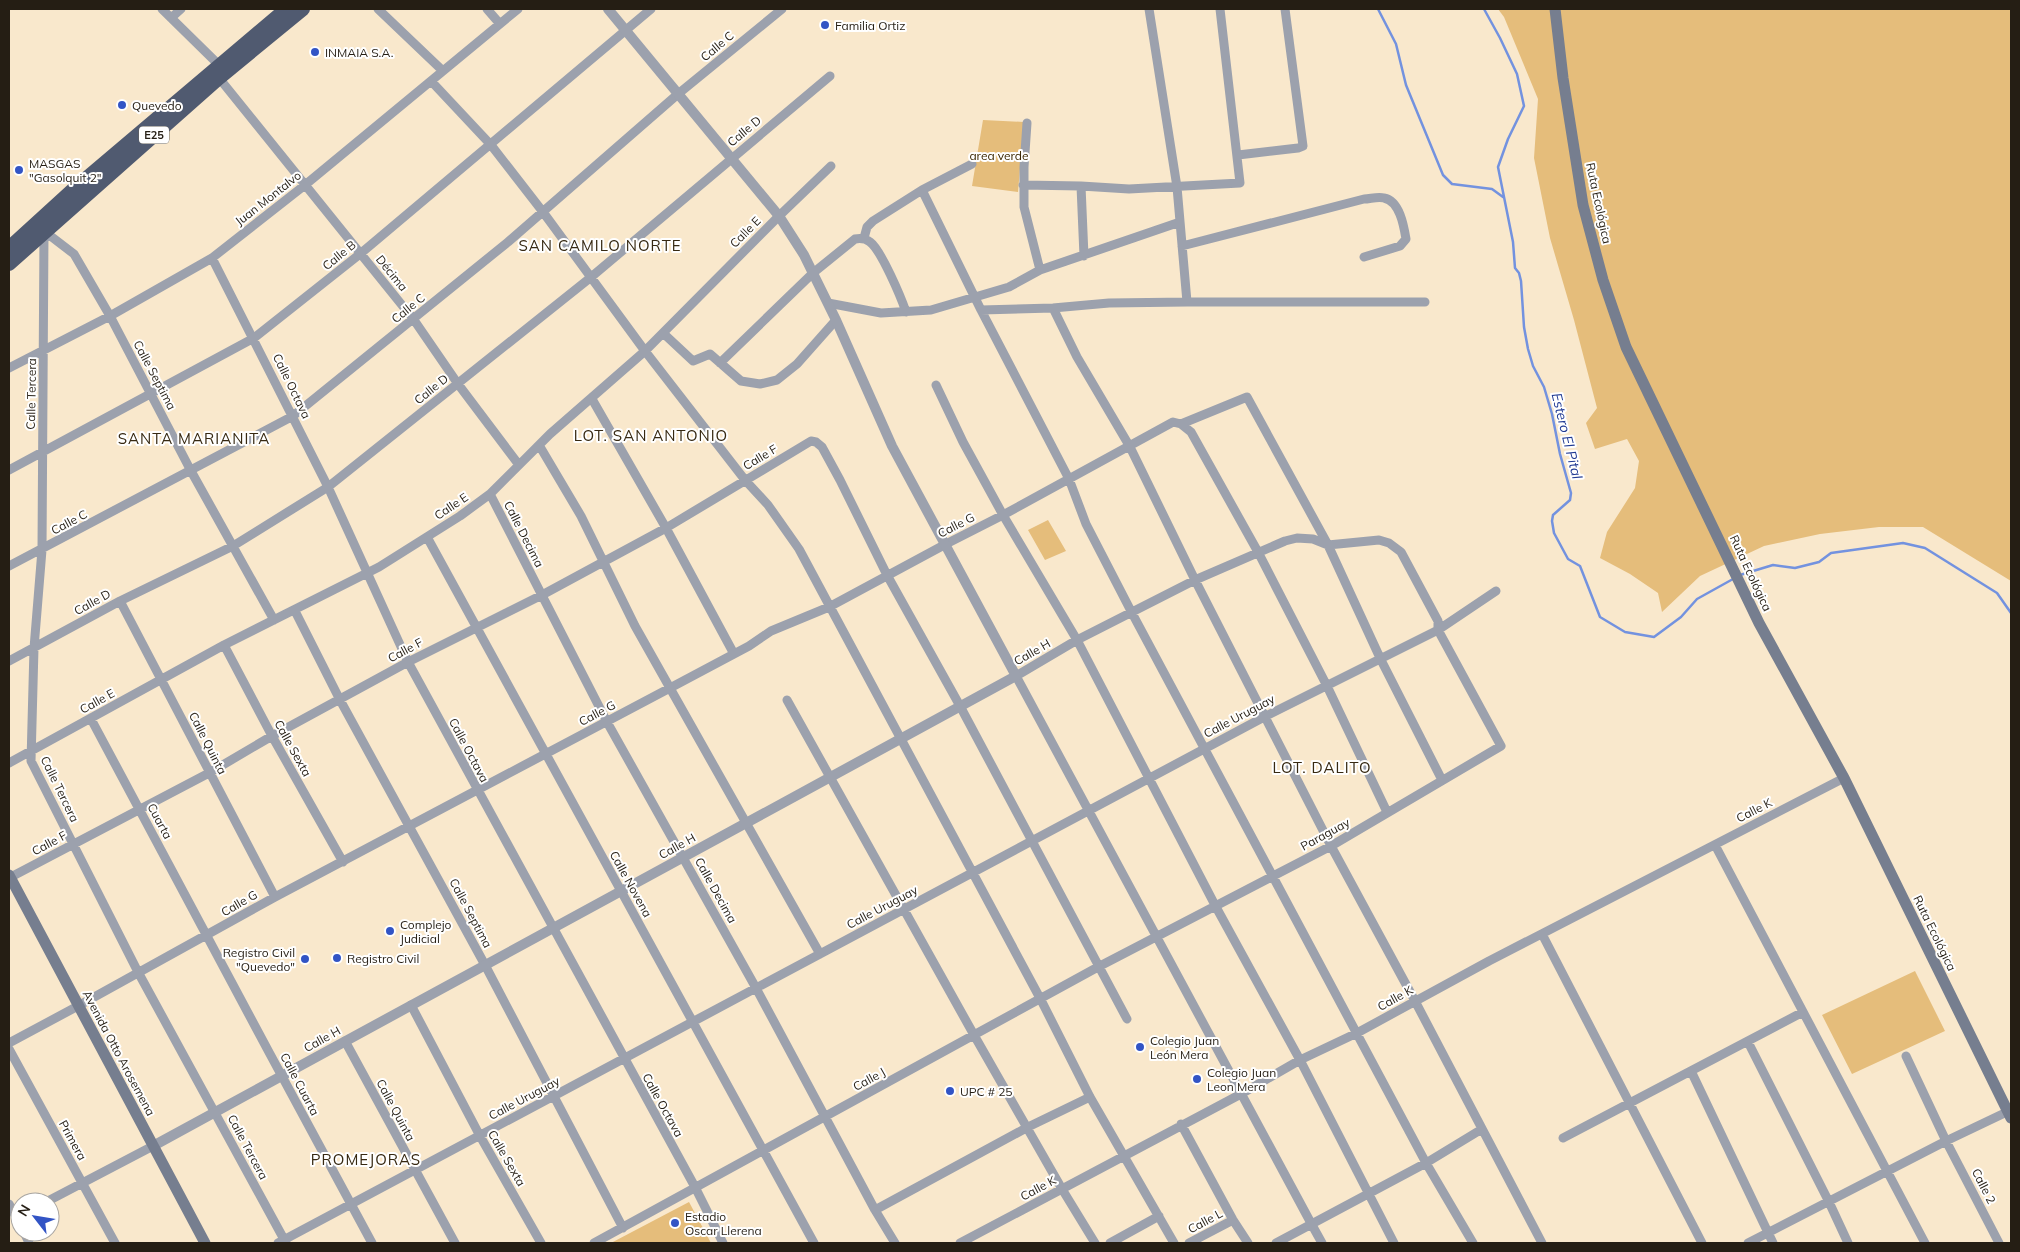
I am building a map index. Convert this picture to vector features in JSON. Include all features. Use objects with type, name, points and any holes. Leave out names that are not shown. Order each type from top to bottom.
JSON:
[{"type":"highway","name":"E25","points":[[9,264],[286,9]]},
{"type":"highway","name":"E25","points":[[9,248],[77,186],[219,72],[303,9]]},
{"type":"main road","name":"Ruta Ecológica","points":[[1555,9],[1568,113],[1583,205],[1602,280],[1626,347],[1760,624],[1844,778],[2010,1113]]},
{"type":"main road","name":"Avenida Otto Arosemena","points":[[9,877],[205,1243]]},
{"type":"street","name":"Décima","points":[[162,9],[219,72],[305,185],[414,320],[458,384],[519,465]]},
{"type":"street","points":[[171,18],[181,9]]},
{"type":"street","points":[[378,9],[443,71]]},
{"type":"street","points":[[487,9],[500,24]]},
{"type":"street","name":"Juan Montalvo","points":[[9,368],[110,316],[212,258],[305,185],[518,9]]},
{"type":"street","points":[[608,9],[732,157],[779,216],[804,255],[836,320],[892,446],[1322,1243]]},
{"type":"street","name":"Calle B","points":[[9,470],[254,338],[360,254],[651,9]]},
{"type":"street","name":"Calle C","points":[[9,566],[293,416],[414,320],[543,212],[678,94],[782,9]]},
{"type":"street","points":[[1150,9],[1177,187],[1187,302]]},
{"type":"street","points":[[1023,185],[1129,189],[1238,184],[1241,180],[1220,9]]},
{"type":"street","points":[[1238,155],[1303,146],[1285,9]]},
{"type":"street","name":"Calle D","points":[[9,661],[120,601],[233,546],[328,487],[590,278],[830,76]]},
{"type":"street","points":[[431,81],[491,145],[543,212],[645,351],[745,480],[768,505],[799,549],[1041,1000],[1090,1097],[1126,1156],[1174,1243]]},
{"type":"street","points":[[1027,124],[1023,185],[1024,207],[1040,270]]},
{"type":"street","points":[[864,238],[867,228],[873,220],[922,190],[972,164]]},
{"type":"street","name":"Calle E","points":[[9,763],[224,645],[368,573],[427,537],[490,494],[539,445],[645,351],[831,166]]},
{"type":"street","points":[[1081,186],[1084,256]]},
{"type":"street","points":[[922,190],[981,310],[1069,479],[1086,524],[1132,613],[1426,1163],[1473,1243]]},
{"type":"street","points":[[1182,246],[1364,199],[1383,197],[1389,200],[1399,212],[1406,240],[1400,246],[1364,257]]},
{"type":"street","points":[[828,303],[875,312],[931,310],[1009,287],[1040,270],[1180,222]]},
{"type":"street","name":"Calle Septima","points":[[44,231],[74,254],[110,316],[191,471],[274,620]]},
{"type":"street","name":"Calle Tercera","points":[[44,231],[42,550],[34,648],[31,762],[138,972],[215,1112],[283,1242]]},
{"type":"street","points":[[720,362],[813,273],[851,241],[864,238]]},
{"type":"street","points":[[864,238],[874,246],[899,293],[906,312]]},
{"type":"street","name":"Calle Octava","points":[[212,258],[328,487],[408,662],[623,1059],[695,1187],[723,1243]]},
{"type":"street","points":[[981,310],[1053,308],[1109,302],[1425,302]]},
{"type":"street","points":[[1053,308],[1077,357],[1130,447],[1195,580],[1331,846],[1542,1243]]},
{"type":"street","points":[[663,333],[693,361],[710,354],[741,382],[760,384],[781,379],[836,320]]},
{"type":"street","points":[[936,385],[963,442],[1003,515],[1077,640],[1216,906],[1300,1060],[1394,1243]]},
{"type":"street","name":"Calle G","points":[[9,1042],[208,936],[275,897],[734,654],[771,631],[829,607],[1130,447],[1173,422],[1182,424],[1247,397],[1328,545]]},
{"type":"street","points":[[592,399],[666,528],[734,654]]},
{"type":"street","points":[[1182,424],[1190,432],[1258,552],[1327,686],[1387,812]]},
{"type":"street","name":"Calle F","points":[[9,877],[209,773],[272,736],[408,662],[542,595],[666,528],[811,441],[816,442],[822,447],[887,575]]},
{"type":"street","points":[[539,445],[581,516],[635,626],[820,954]]},
{"type":"street","name":"Calle Decima","points":[[490,494],[606,722],[756,988],[875,1210],[895,1243]]},
{"type":"street","name":"Calle Novena","points":[[427,537],[814,1243]]},
{"type":"street","name":"Calle H","points":[[60,1195],[153,1146],[1016,676],[1077,640],[1195,580],[1285,541],[1305,538],[1328,545]]},
{"type":"street","points":[[1438,630],[1438,621],[1401,552],[1389,543],[1379,540],[1328,545],[1381,660],[1442,780]]},
{"type":"street","points":[[887,575],[960,706],[1127,1019]]},
{"type":"street","name":"Calle Uruguay","points":[[283,1242],[1266,716],[1438,630],[1496,592]]},
{"type":"street","name":"Calle Quinta","points":[[120,601],[275,897]]},
{"type":"street","name":"Calle Septima","points":[[295,611],[340,700],[411,826],[623,1228]]},
{"type":"street","name":"Paraguay","points":[[1156,936],[1331,846],[1501,746],[1438,630]]},
{"type":"street","name":"Calle Sexta","points":[[224,645],[272,736],[343,862]]},
{"type":"street","points":[[787,700],[903,910],[1062,1189],[1095,1243]]},
{"type":"street","name":"Cuarta","points":[[91,719],[208,936]]},
{"type":"street","name":"Calle K","points":[[960,1243],[1126,1156],[1300,1060],[1356,1033],[1542,934],[1844,778]]},
{"type":"street","points":[[1715,844],[1925,1243]]},
{"type":"street","points":[[1542,934],[1702,1243]]},
{"type":"street","name":"Calle Cuarta","points":[[208,936],[280,1076],[372,1243]]},
{"type":"street","name":"Calle J","points":[[594,1243],[1156,936]]},
{"type":"street","name":"Calle Sexta","points":[[411,1005],[480,1136],[541,1243]]},
{"type":"street","points":[[1563,1138],[1803,1012]]},
{"type":"street","name":"Calle Quinta","points":[[345,1041],[455,1243]]},
{"type":"street","points":[[1748,1042],[1848,1243]]},
{"type":"street","name":"Primera","points":[[9,1049],[115,1243]]},
{"type":"street","name":"Calle 2","points":[[1906,1056],[1946,1141],[1999,1243]]},
{"type":"street","points":[[1691,1071],[1773,1243]]},
{"type":"street","points":[[875,1210],[1028,1127],[1090,1097]]},
{"type":"street","points":[[1748,1243],[1946,1141],[2010,1113]]},
{"type":"street","points":[[1181,1124],[1233,1220],[1248,1243]]},
{"type":"street","points":[[1276,1243],[1426,1163],[1482,1129]]},
{"type":"street","points":[[1110,1243],[1159,1216]]},
{"type":"street","name":"Calle L","points":[[1189,1243],[1233,1220]]},
{"type":"green space","points":[[1498,9],[2011,9],[2011,581],[1923,527],[1879,527],[1820,534],[1764,546],[1700,576],[1662,612],[1658,593],[1630,574],[1600,558],[1607,532],[1635,488],[1639,461],[1627,439],[1595,449],[1586,423],[1597,408],[1550,238],[1534,158],[1538,99],[1504,17]]},
{"type":"green space","name":"area verde","points":[[983,120],[1024,122],[1018,192],[972,186]]},
{"type":"green space","points":[[1048,520],[1066,551],[1045,560],[1028,530]]},
{"type":"green space","points":[[1915,971],[1945,1031],[1852,1074],[1822,1015]]},
{"type":"green space","name":"Estadio Oscar Llerena","points":[[689,1202],[711,1243],[611,1243]]},
{"type":"waterway","name":"Estero El Pital","points":[[1378,9],[1396,44],[1406,85],[1443,175],[1452,184],[1492,189],[1503,197]]},
{"type":"waterway","name":"Estero El Pital","points":[[1484,9],[1517,74],[1524,106],[1508,139],[1498,167],[1513,242],[1515,268],[1519,273],[1521,281],[1524,327],[1528,349],[1533,366],[1544,387],[1571,493],[1570,500],[1553,515],[1554,533],[1568,559],[1580,566],[1600,617],[1625,632],[1654,637],[1681,617],[1697,599],[1733,579]]},
{"type":"waterway","name":"Estero El Pital","points":[[1740,575],[1773,565],[1795,568],[1819,562],[1831,553],[1903,543],[1925,548],[1997,593],[2011,613]]},
{"type":"place","name":"Familia Ortiz","points":[[825,25]]},
{"type":"place","name":"INMAIA S.A.","points":[[315,52]]},
{"type":"place","name":"Quevedo","points":[[122,105]]},
{"type":"place","name":"MASGAS \"Gasolquit 2\"","points":[[19,170]]},
{"type":"place","name":"Complejo Judicial","points":[[390,931]]},
{"type":"place","name":"Registro Civil","points":[[337,958]]},
{"type":"place","name":"Registro Civil \"Quevedo\"","points":[[305,959]]},
{"type":"place","name":"Colegio Juan León Mera","points":[[1140,1047]]},
{"type":"place","name":"Colegio Juan Leon Mera","points":[[1197,1079]]},
{"type":"place","name":"UPC # 25","points":[[950,1091]]},
{"type":"place","name":"Estadio Oscar Llerena","points":[[675,1223]]},
{"type":"district","name":"SAN CAMILO NORTE","points":[[600,245]]},
{"type":"district","name":"LOT. SAN ANTONIO","points":[[651,435]]},
{"type":"district","name":"SANTA MARIANITA","points":[[194,438]]},
{"type":"district","name":"LOT. DALITO","points":[[1322,767]]},
{"type":"district","name":"PROMEJORAS","points":[[366,1159]]}]
